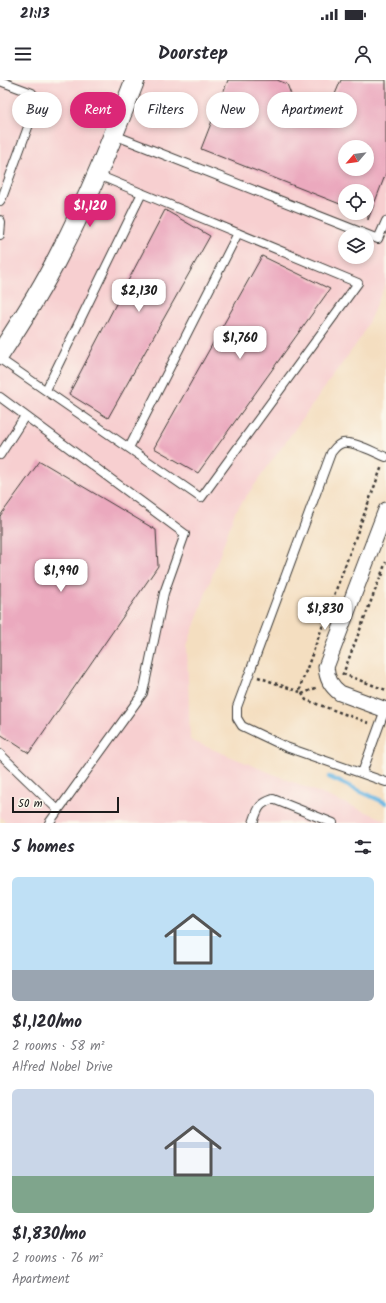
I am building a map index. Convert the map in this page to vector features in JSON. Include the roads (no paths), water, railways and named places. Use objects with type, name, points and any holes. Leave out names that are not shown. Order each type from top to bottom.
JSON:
[{"type":"street","points":[[0,354],[59,256],[98,175],[135,80]]},
{"type":"street","points":[[386,510],[326,667],[326,674],[329,681],[340,693],[386,709]]},
{"type":"lane","points":[[0,81],[32,94],[36,99],[35,108],[0,201]]},
{"type":"lane","points":[[114,135],[378,239],[386,221]]},
{"type":"lane","points":[[0,359],[201,498],[358,283],[98,175]]},
{"type":"lane","points":[[46,390],[142,193]]},
{"type":"lane","points":[[0,220],[0,235]]},
{"type":"lane","points":[[129,448],[238,233]]},
{"type":"lane","points":[[0,397],[185,534],[164,593],[143,693],[49,823]]},
{"type":"lane","points":[[0,455],[25,416]]},
{"type":"lane","points":[[386,456],[350,443],[342,443],[335,447],[331,453],[237,708],[237,718],[242,726],[286,747],[386,782]]},
{"type":"lane","points":[[362,773],[386,709]]},
{"type":"lane","points":[[0,754],[58,810]]},
{"type":"lane","points":[[252,823],[259,806],[264,802],[273,799],[333,823]]},
{"type":"waterway","points":[[329,777],[386,803]]}]
